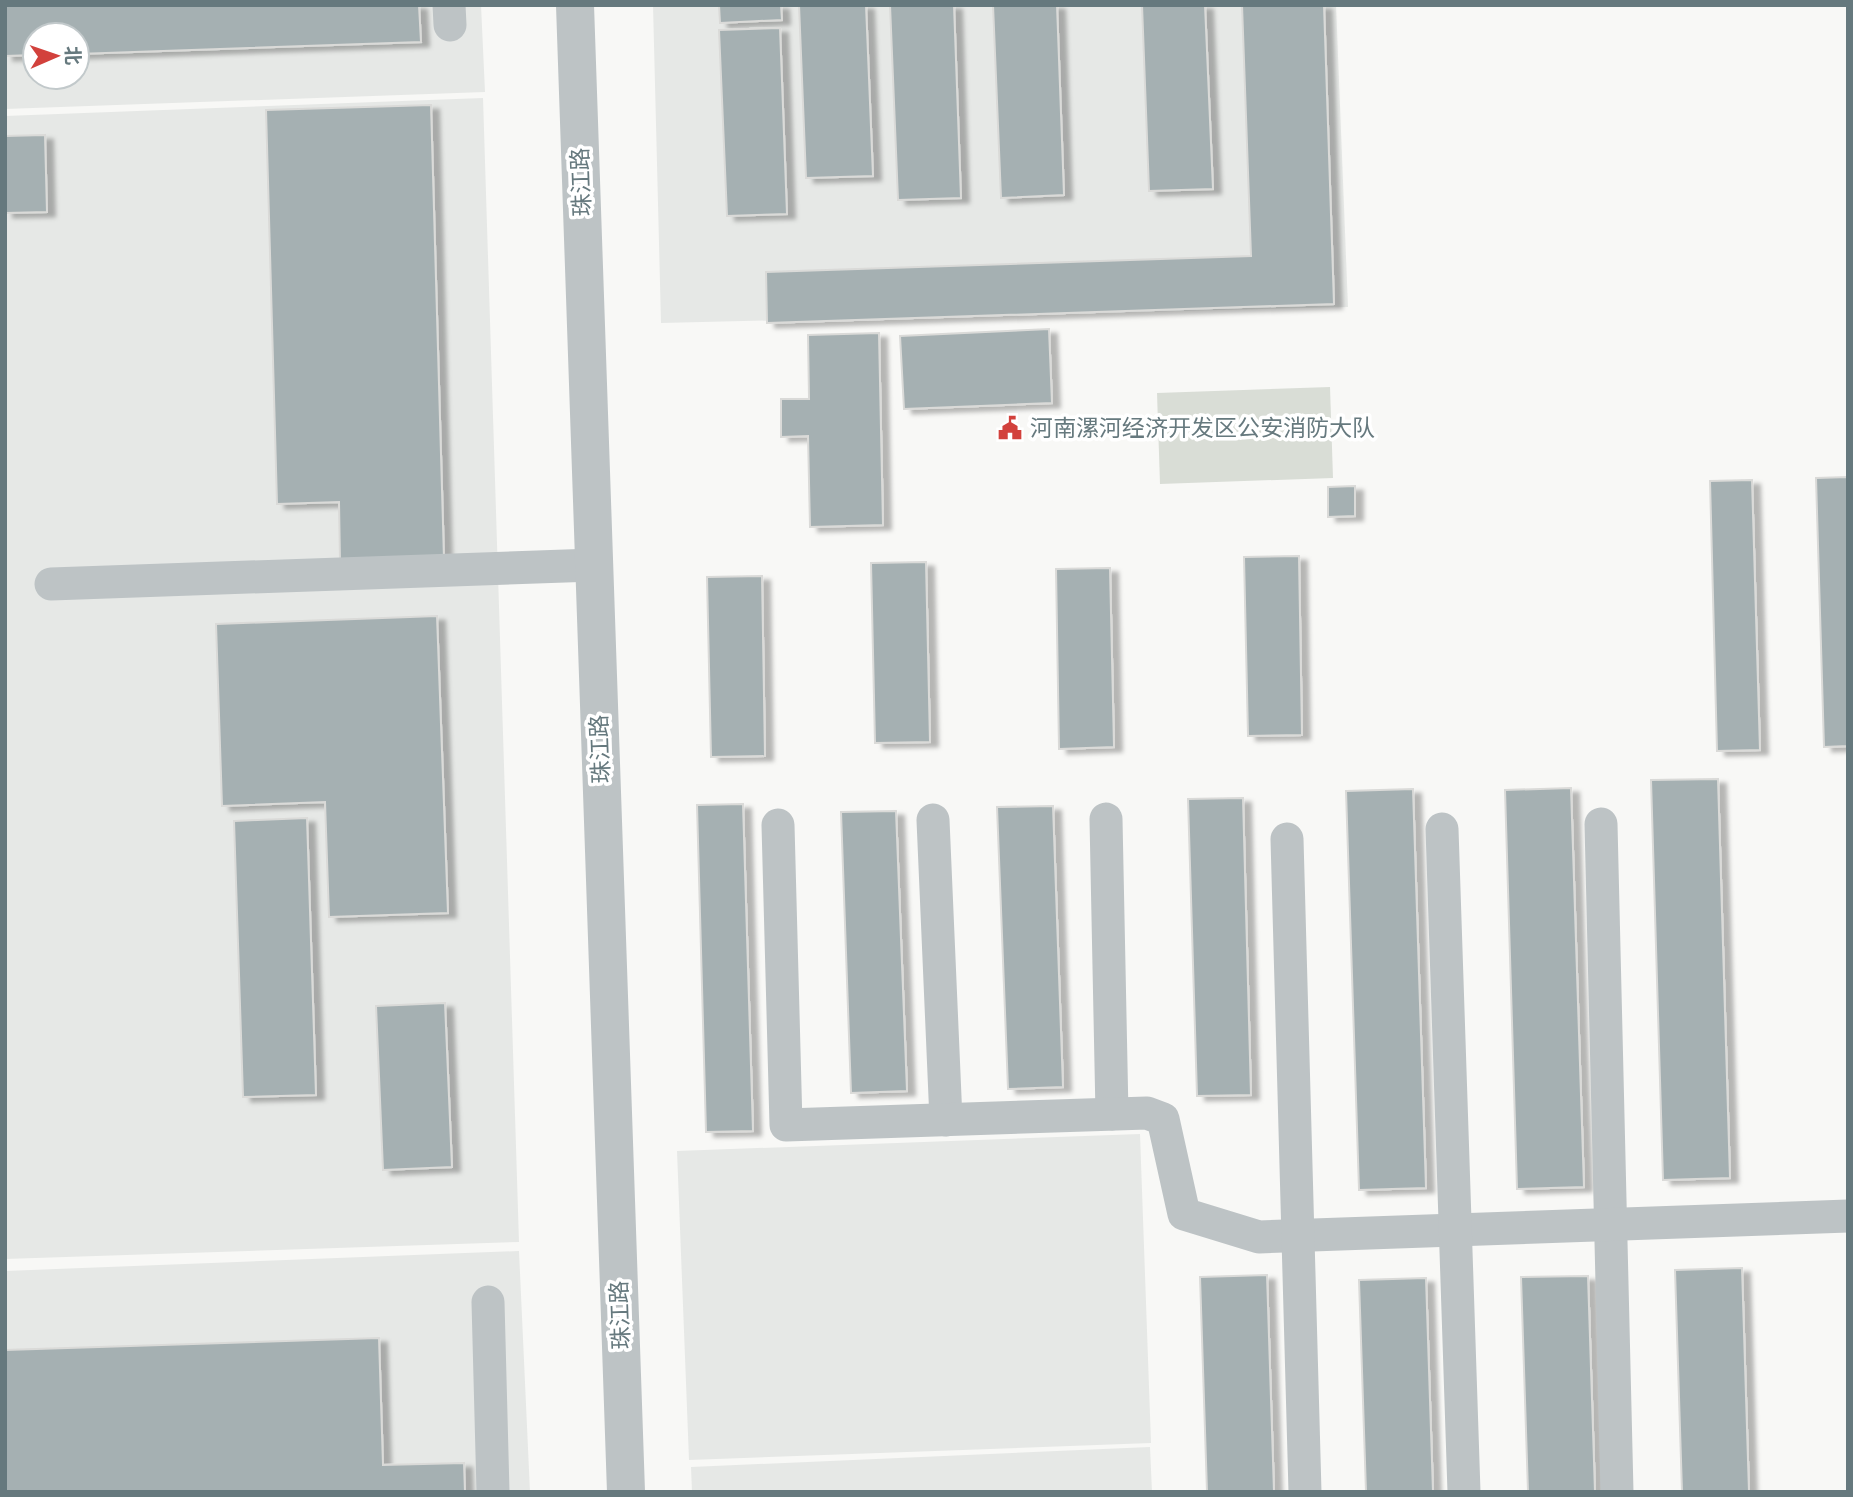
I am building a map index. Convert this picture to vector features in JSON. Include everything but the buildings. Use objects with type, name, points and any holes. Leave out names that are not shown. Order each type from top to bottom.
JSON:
[{"type":"street","name":"珠江路","points":[[575,5],[626,1492]]},
{"type":"street","points":[[51,584],[594,565]]},
{"type":"street","points":[[1106,819],[1112,1114]]},
{"type":"street","points":[[933,820],[946,1120]]},
{"type":"street","points":[[1601,824],[1617,1492]]},
{"type":"street","points":[[778,825],[786,1125],[1147,1113],[1163,1119],[1184,1214],[1259,1237],[1848,1216]]},
{"type":"street","points":[[1442,829],[1464,1492]]},
{"type":"street","points":[[1287,839],[1305,1492]]},
{"type":"street","points":[[488,1302],[494,1492]]},
{"type":"shaded area","points":[[5,5],[481,5],[485,92],[5,109]]},
{"type":"shaded area","points":[[653,5],[1336,5],[1348,307],[661,323]]},
{"type":"shaded area","points":[[483,98],[519,1242],[5,1259],[5,116]]},
{"type":"shaded area","points":[[1330,387],[1333,478],[1160,484],[1157,393]]},
{"type":"shaded area","points":[[1140,1134],[1151,1443],[689,1460],[677,1151]]},
{"type":"shaded area","points":[[519,1251],[530,1492],[5,1492],[5,1271]]},
{"type":"shaded area","points":[[1150,1447],[1152,1492],[692,1492],[691,1467]]},
{"type":"place","name":"河南漯河经济开发区公安消防大队","points":[[1010,428]]}]
